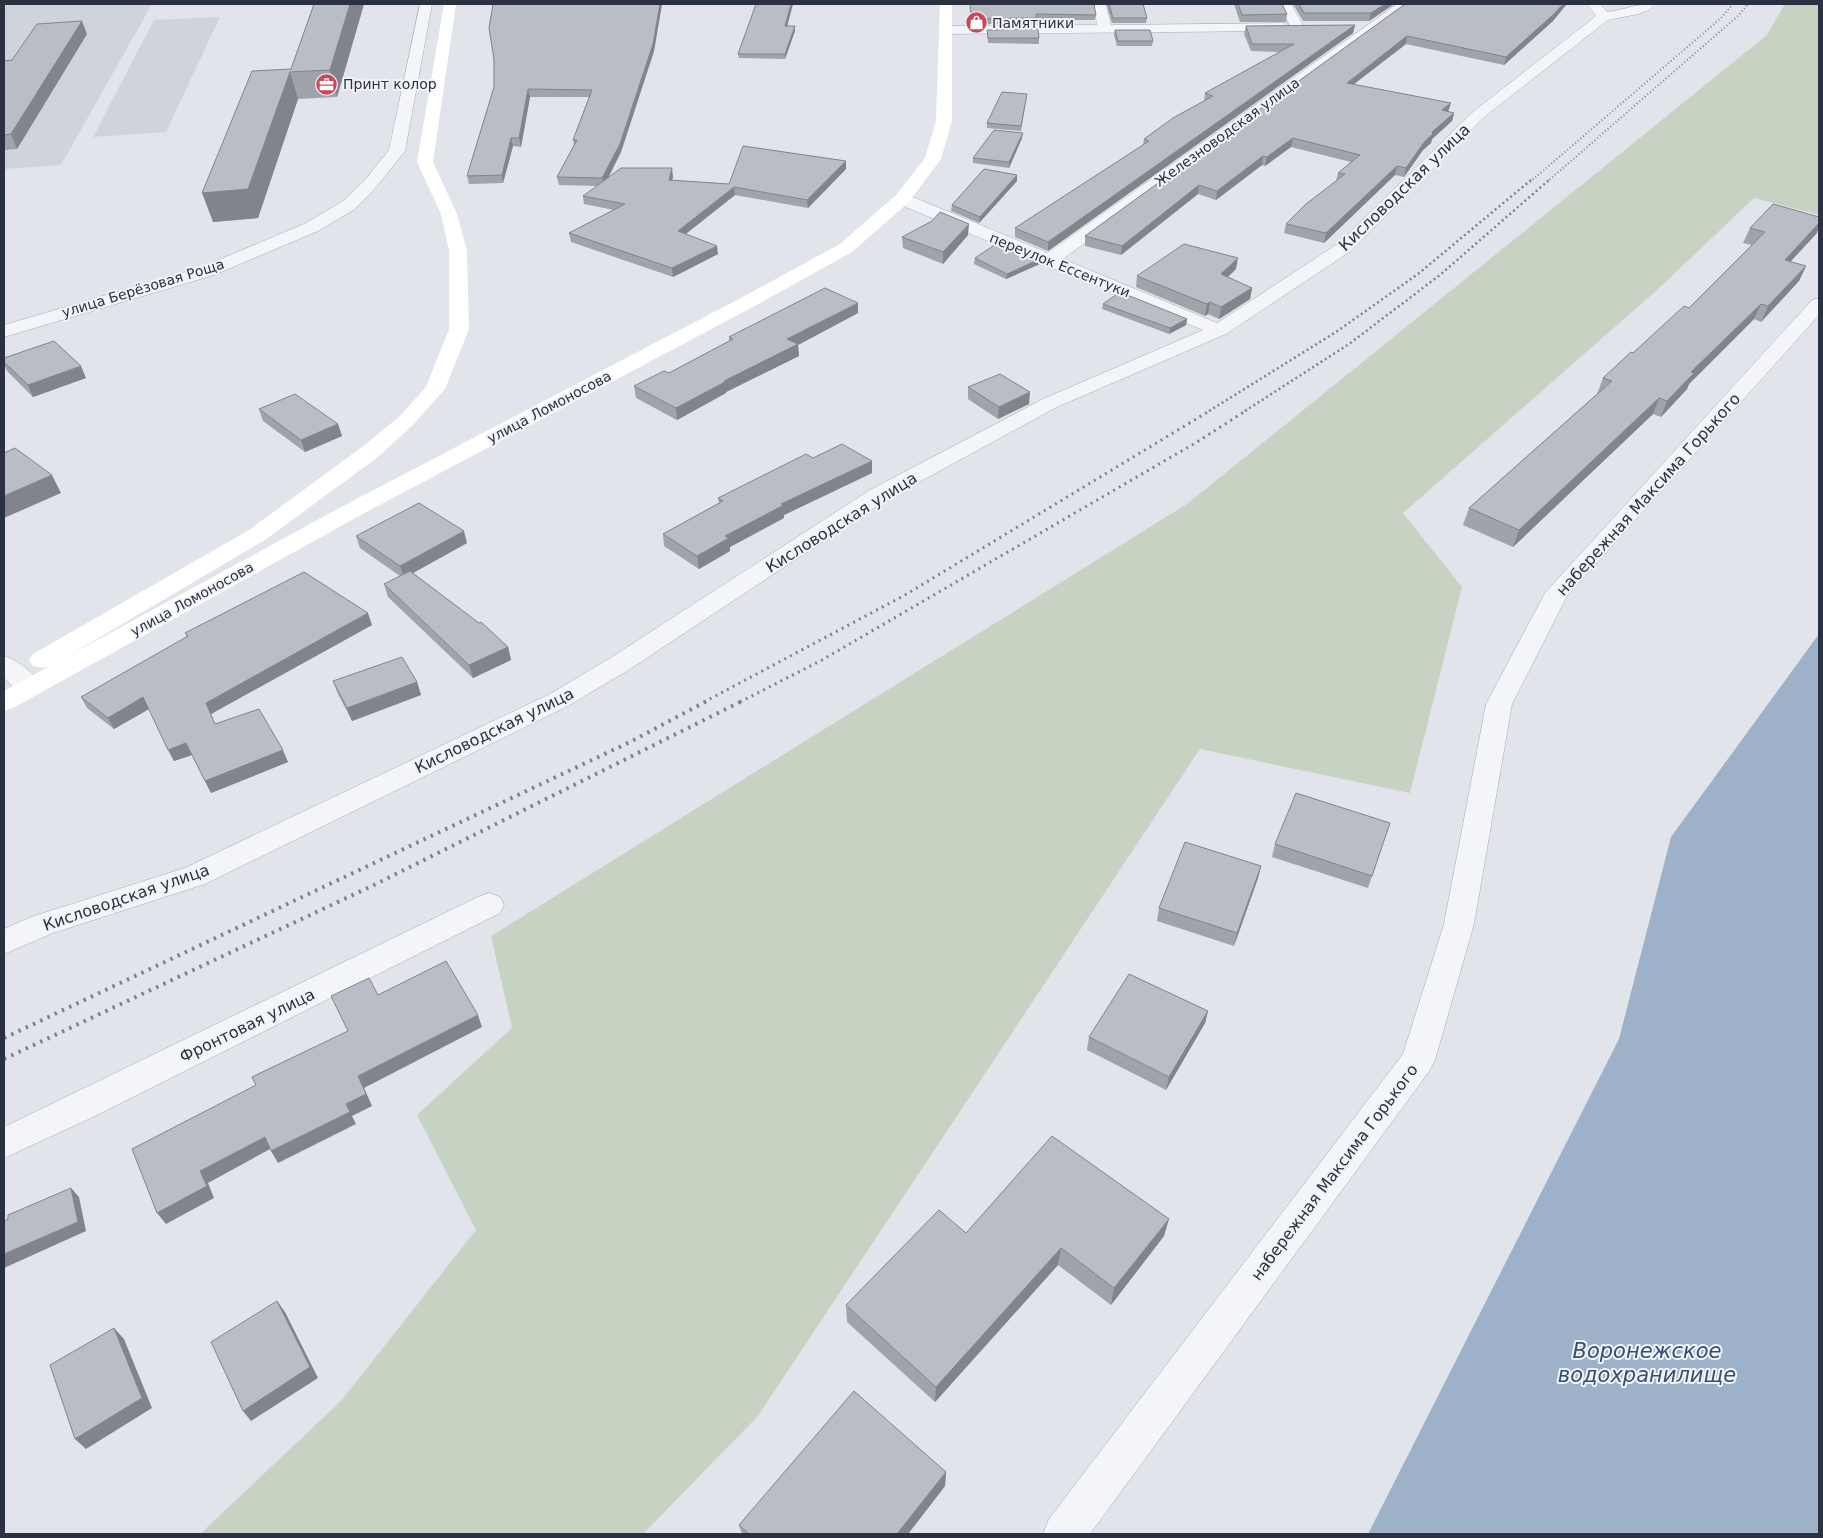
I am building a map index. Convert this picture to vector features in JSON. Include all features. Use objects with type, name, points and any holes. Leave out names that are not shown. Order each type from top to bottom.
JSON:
[{"type":"main road","points":[[14,677],[257,535],[370,452],[406,422],[435,389],[459,329],[458,250],[449,214],[425,162],[450,4]]},
{"type":"main road","name":"улица Ломоносова","points":[[4,702],[14,677],[351,511],[744,304],[846,248],[902,199],[933,159],[944,121],[946,4]]},
{"type":"street","name":"улица Берёзовая Роща","points":[[4,330],[208,271],[312,227],[349,205],[371,183],[397,151],[426,4]]},
{"type":"street","points":[[1100,4],[1105,28]]},
{"type":"street","points":[[947,30],[1302,27],[1285,4]]},
{"type":"street","name":"Железноводская улица","points":[[1049,261],[1405,4]]},
{"type":"street","points":[[1599,10],[1632,13],[1649,4]]},
{"type":"street","name":"Кисловодская улица","points":[[4,942],[42,925],[195,876],[558,700],[621,663],[878,495],[1050,404],[1219,330],[1345,247],[1479,114],[1599,10]]},
{"type":"street","points":[[1354,27],[1373,26]]},
{"type":"street","name":"переулок Ессентуки","points":[[902,199],[1219,330]]},
{"type":"street","name":"набережная Максима Горького","points":[[1064,1534],[1418,1060],[1459,924],[1499,704],[1557,593],[1819,304]]},
{"type":"street","name":"Фронтовая улица","points":[[4,1143],[489,905]]},
{"type":"shaded area","points":[[4,4],[152,4],[61,165],[4,169]]},
{"type":"shaded area","points":[[220,17],[166,132],[93,137],[154,20]]},
{"type":"green space","points":[[1785,4],[1819,4],[1819,215],[1754,198],[1657,290],[1403,513],[1462,587],[1410,793],[1200,749],[758,1416],[643,1534],[200,1534],[341,1401],[476,1230],[417,1115],[512,1028],[491,936],[1187,504],[1767,35]]},
{"type":"water","name":"Воронежское водохранилище","points":[[1819,634],[1819,1534],[1368,1534],[1619,1039],[1671,837]]},
{"type":"building","points":[[314,4],[350,4],[330,70],[290,72],[248,189],[202,193],[252,71],[291,69]]},
{"type":"building","points":[[493,4],[660,4],[653,44],[620,144],[602,178],[557,177],[577,140],[573,140],[592,90],[528,89],[519,138],[511,138],[502,175],[467,176],[494,87],[494,59],[489,28]]},
{"type":"building","points":[[756,4],[791,4],[785,26],[795,26],[785,54],[738,54]]},
{"type":"building","points":[[971,4],[1094,4],[1096,15],[1036,14],[1036,18],[973,19],[970,8]]},
{"type":"building","points":[[1109,4],[1143,4],[1147,18],[1113,18]]},
{"type":"building","points":[[1238,4],[1282,4],[1287,14],[1242,15]]},
{"type":"building","points":[[1299,4],[1385,4],[1371,13],[1304,13]]},
{"type":"building","points":[[1405,4],[1563,4],[1506,57],[1407,36],[1347,83],[1451,103],[1442,110],[1454,113],[1432,132],[1433,134],[1425,141],[1406,168],[1397,166],[1326,233],[1286,224],[1306,204],[1345,174],[1338,173],[1360,155],[1293,138],[1267,157],[1263,156],[1217,191],[1199,185],[1122,246],[1085,236]]},
{"type":"building","points":[[82,21],[11,134],[4,135],[4,61],[12,60],[37,24]]},
{"type":"building","points":[[1355,25],[1048,242],[1015,228],[1149,141],[1144,139],[1173,118],[1213,96],[1205,93],[1294,44],[1252,44],[1246,26]]},
{"type":"building","points":[[1038,29],[1039,38],[988,38],[987,30]]},
{"type":"building","points":[[1115,30],[1150,30],[1153,41],[1118,41]]},
{"type":"building","points":[[1002,92],[1027,94],[1021,126],[987,123]]},
{"type":"building","points":[[994,130],[1023,133],[1009,162],[973,158]]},
{"type":"building","points":[[743,146],[846,161],[807,200],[734,187],[678,231],[717,246],[672,268],[569,233],[625,204],[583,196],[621,168],[672,168],[669,180],[729,184]]},
{"type":"building","points":[[984,169],[1017,175],[980,217],[952,205]]},
{"type":"building","points":[[1773,204],[1819,217],[1819,223],[1785,260],[1806,266],[1768,306],[1761,304],[1691,372],[1694,373],[1667,401],[1659,398],[1519,530],[1469,508],[1612,381],[1603,378],[1684,306],[1689,308],[1765,232],[1750,228]]},
{"type":"building","points":[[940,212],[969,224],[943,252],[902,237],[932,221]]},
{"type":"building","points":[[999,242],[1040,259],[1007,274],[975,258]]},
{"type":"building","points":[[1184,244],[1238,258],[1221,274],[1252,288],[1221,307],[1210,302],[1207,304],[1137,276]]},
{"type":"building","points":[[825,288],[858,303],[787,339],[798,344],[724,381],[676,408],[634,386],[664,371],[669,373],[733,339],[729,337]]},
{"type":"building","points":[[1120,292],[1187,319],[1170,328],[1103,304]]},
{"type":"building","points":[[54,341],[81,366],[28,385],[4,362],[4,358]]},
{"type":"building","points":[[1000,374],[1030,392],[999,407],[968,387]]},
{"type":"building","points":[[295,394],[338,424],[301,440],[259,409]]},
{"type":"building","points":[[842,444],[872,461],[781,504],[784,505],[725,536],[729,538],[697,556],[663,534],[723,501],[718,498],[806,454],[813,458]]},
{"type":"building","points":[[15,448],[52,475],[4,496],[4,453]]},
{"type":"building","points":[[419,503],[464,531],[400,566],[356,536]]},
{"type":"building","points":[[410,571],[479,623],[481,622],[508,647],[469,665],[384,584]]},
{"type":"building","points":[[304,572],[368,613],[206,703],[215,724],[259,709],[283,750],[205,781],[186,743],[168,750],[143,697],[108,718],[81,697],[188,636],[185,633]]},
{"type":"building","points":[[402,657],[417,682],[347,708],[333,681]]},
{"type":"building","points":[[1296,793],[1390,823],[1372,876],[1275,844]]},
{"type":"building","points":[[1185,842],[1261,866],[1237,933],[1159,908]]},
{"type":"building","points":[[446,961],[478,1015],[358,1076],[366,1094],[346,1104],[350,1112],[271,1151],[265,1137],[200,1171],[207,1186],[157,1213],[132,1149],[256,1085],[252,1077],[348,1031],[331,996],[369,978],[378,995]]},
{"type":"building","points":[[1129,974],[1208,1011],[1169,1077],[1089,1037]]},
{"type":"building","points":[[1052,1136],[1169,1219],[1114,1288],[1061,1248],[936,1387],[846,1305],[939,1210],[966,1233]]},
{"type":"building","points":[[71,1188],[78,1222],[4,1254],[4,1221],[8,1219],[8,1215]]},
{"type":"building","points":[[277,1301],[310,1367],[243,1411],[211,1342]]},
{"type":"building","points":[[114,1328],[142,1398],[75,1439],[50,1365]]},
{"type":"building","points":[[854,1391],[946,1472],[897,1534],[749,1534],[739,1525]]},
{"type":"railway","points":[[1530,182],[1721,18],[1733,4]]},
{"type":"railway","points":[[1547,182],[1739,15],[1748,4]]},
{"type":"railway","points":[[1209,411],[1336,332],[1418,274],[1531,180]]},
{"type":"railway","points":[[1245,411],[1349,344],[1440,275],[1549,180]]},
{"type":"railway","points":[[704,702],[905,595],[1211,410]]},
{"type":"railway","points":[[740,702],[822,660],[1197,442],[1247,410]]},
{"type":"railway","points":[[4,1038],[630,742],[707,701]]},
{"type":"railway","points":[[4,1059],[374,885],[740,702]]},
{"type":"place","name":"Памятники","points":[[976,23]]},
{"type":"place","name":"Принт колор","points":[[327,84]]}]
